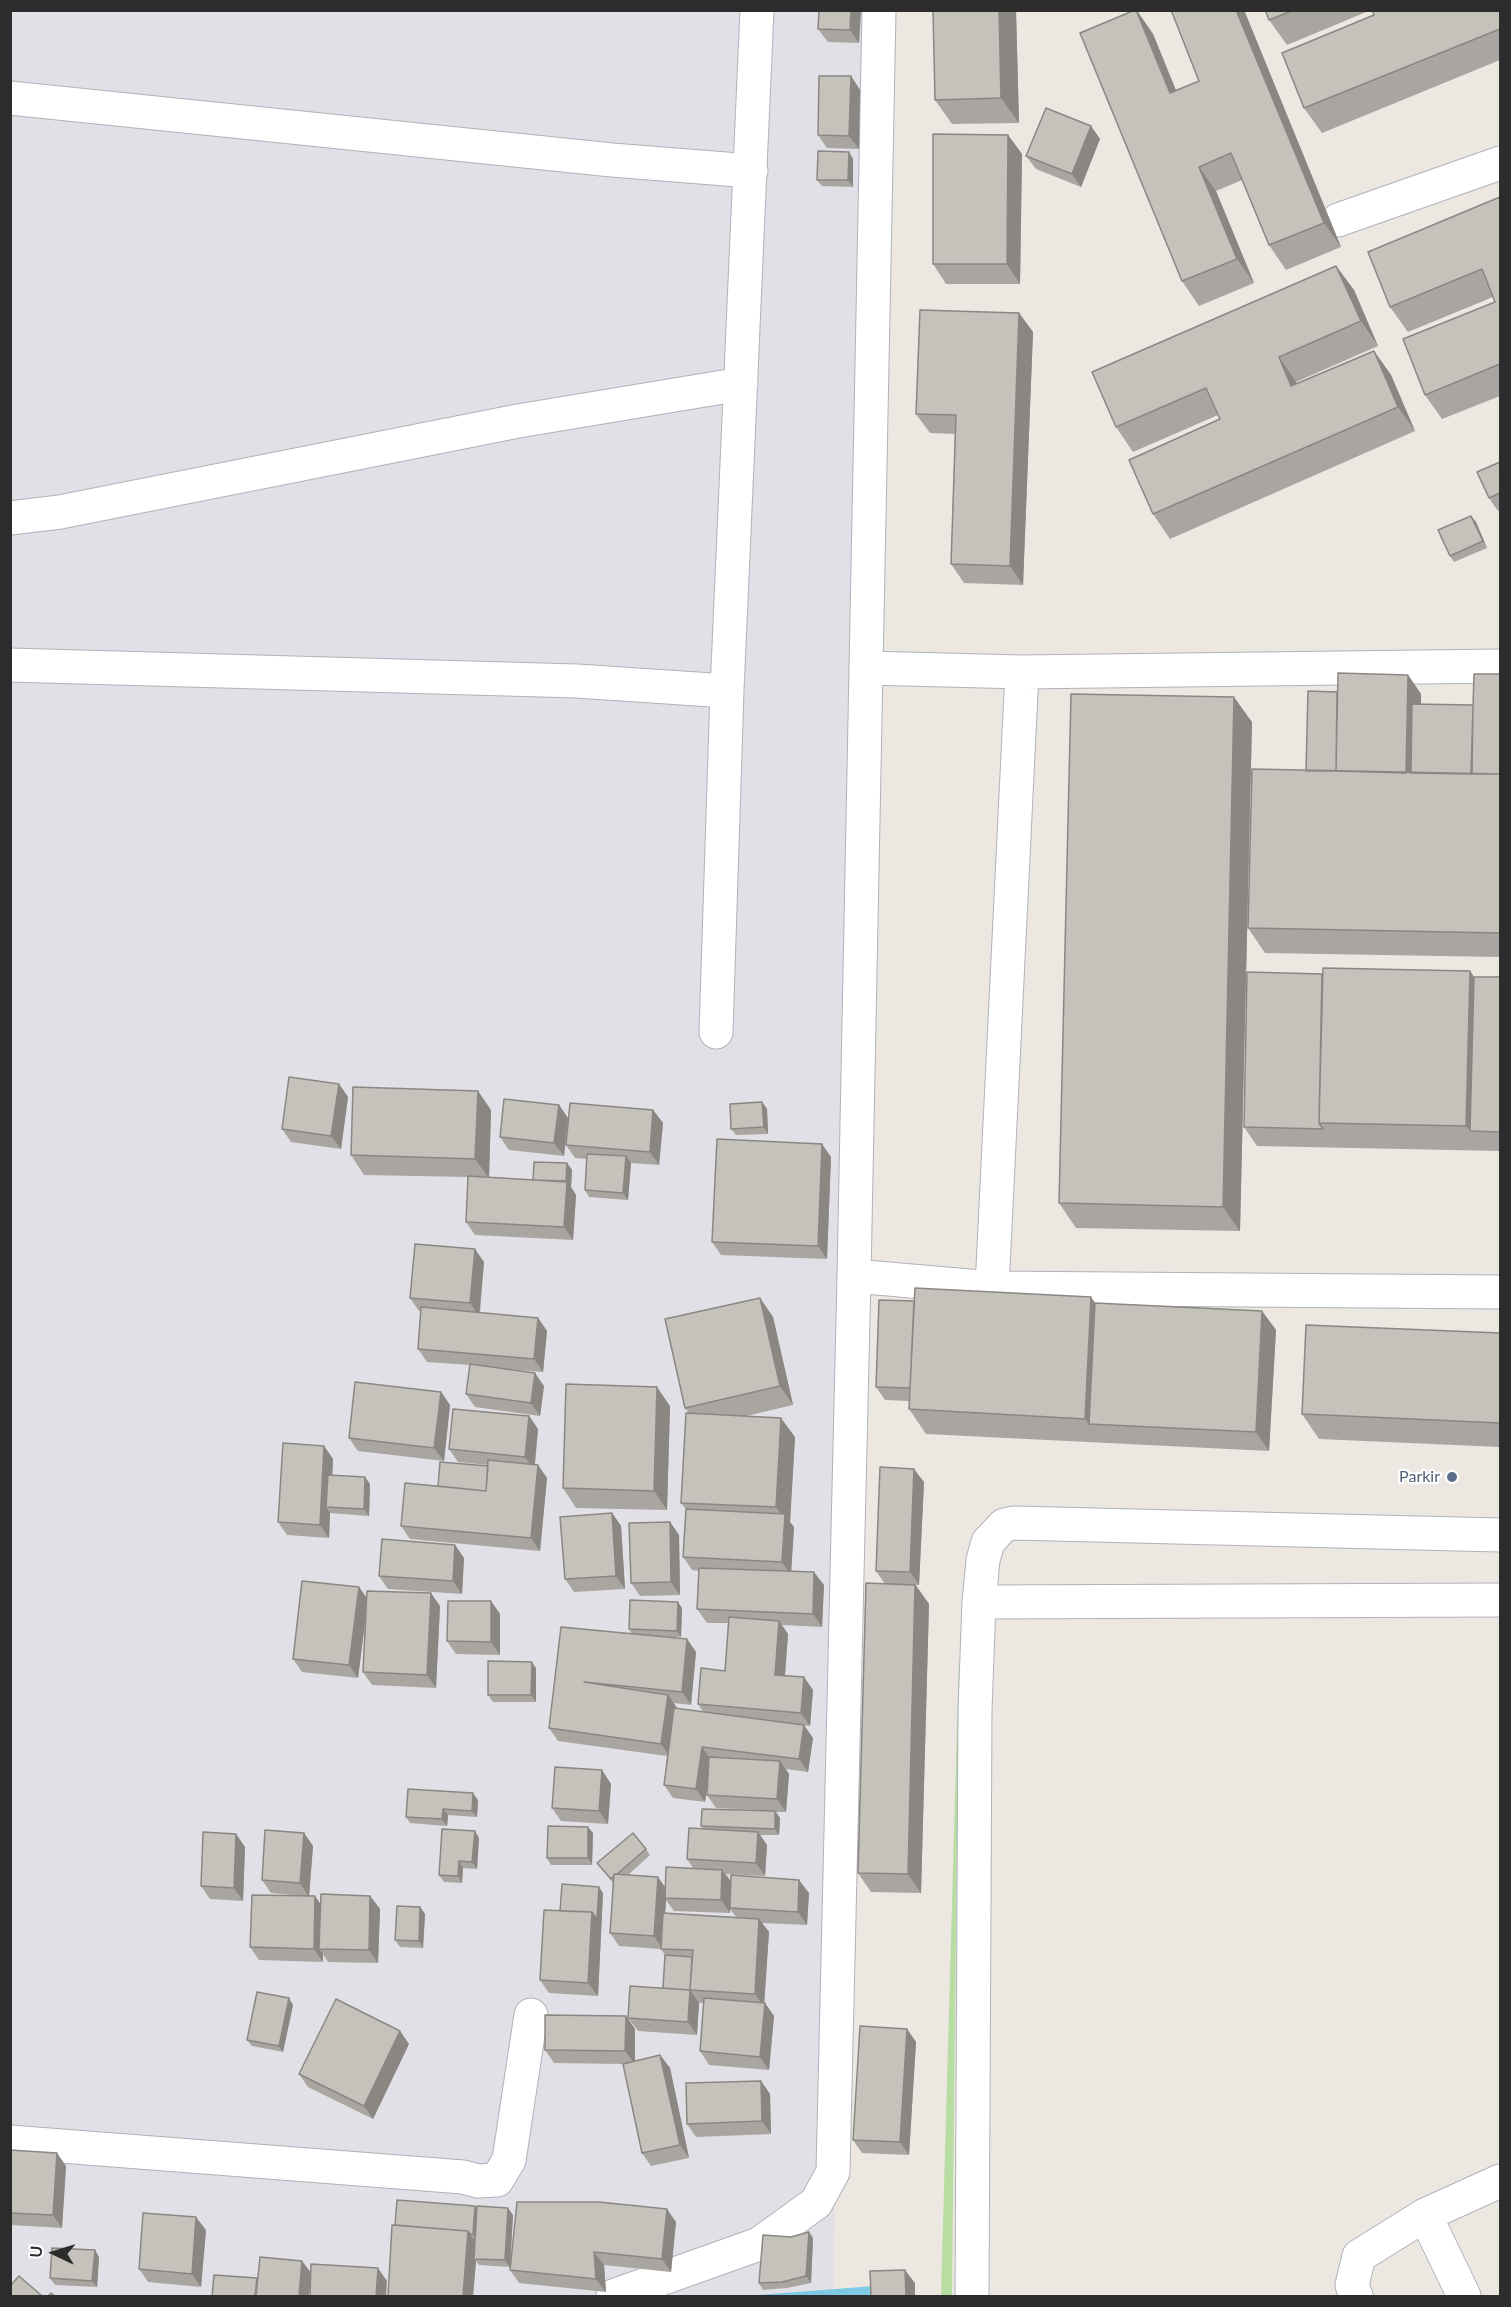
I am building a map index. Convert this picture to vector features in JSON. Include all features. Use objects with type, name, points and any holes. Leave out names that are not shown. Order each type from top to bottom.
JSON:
[{"type":"street","points":[[716,1032],[727,691],[757,10]]},
{"type":"street","points":[[613,2296],[759,2244],[816,2204],[833,2172],[867,668],[879,10]]},
{"type":"street","points":[[10,98],[612,160],[751,171]]},
{"type":"street","points":[[1338,220],[1500,163]]},
{"type":"street","points":[[10,518],[72,509],[518,421],[741,384]]},
{"type":"street","points":[[10,665],[577,681],[727,691]]},
{"type":"street","points":[[867,668],[1022,672],[1500,666]]},
{"type":"street","points":[[992,1288],[1022,672]]},
{"type":"street","points":[[854,1276],[992,1288],[1500,1292]]},
{"type":"street","points":[[972,2296],[975,1722],[979,1602],[983,1560],[988,1542],[1004,1525],[1013,1523],[1500,1535]]},
{"type":"street","points":[[979,1602],[1500,1600]]},
{"type":"street","points":[[10,2142],[463,2177],[478,2181],[496,2180],[509,2160],[531,2015]]},
{"type":"street","points":[[1356,2296],[1352,2285],[1359,2256],[1425,2215],[1500,2181]]},
{"type":"street","points":[[1425,2215],[1464,2296]]},
{"type":"shaded area","points":[[11,11],[875,11],[833,2296],[11,2296]]},
{"type":"green space","points":[[959,1653],[952,2296],[941,2296]]},
{"type":"water","points":[[874,2286],[874,2296],[745,2296]]},
{"type":"building","points":[[819,10],[851,10],[850,30],[818,29]]},
{"type":"building","points":[[933,10],[999,10],[1001,98],[935,100]]},
{"type":"building","points":[[1136,10],[1170,93],[1199,81],[1171,10],[1236,10],[1324,223],[1269,245],[1231,153],[1199,167],[1237,259],[1182,281],[1080,33]]},
{"type":"building","points":[[1265,10],[1294,10],[1269,20]]},
{"type":"building","points":[[1372,10],[1500,10],[1500,29],[1304,108],[1282,53],[1374,15]]},
{"type":"building","points":[[819,76],[851,76],[849,136],[818,135]]},
{"type":"building","points":[[1046,108],[1091,126],[1072,174],[1026,156]]},
{"type":"building","points":[[933,134],[1008,135],[1007,264],[933,264]]},
{"type":"building","points":[[818,151],[849,152],[848,180],[817,180]]},
{"type":"building","points":[[1500,197],[1500,364],[1425,395],[1403,339],[1495,302],[1482,269],[1390,307],[1368,252]]},
{"type":"building","points":[[1336,266],[1361,321],[1279,357],[1291,386],[1374,351],[1398,407],[1153,514],[1129,460],[1220,419],[1206,388],[1116,427],[1092,372]]},
{"type":"building","points":[[920,310],[1019,313],[1010,566],[951,564],[956,415],[916,414]]},
{"type":"building","points":[[1500,462],[1500,493],[1489,498],[1477,472]]},
{"type":"building","points":[[1471,516],[1483,541],[1450,556],[1438,530]]},
{"type":"building","points":[[1338,673],[1408,675],[1406,773],[1336,771]]},
{"type":"building","points":[[1474,674],[1500,674],[1500,774],[1471,774]]},
{"type":"building","points":[[1308,691],[1337,692],[1336,771],[1306,771]]},
{"type":"building","points":[[1071,694],[1234,697],[1223,1207],[1059,1203]]},
{"type":"building","points":[[1412,704],[1473,705],[1472,774],[1411,773]]},
{"type":"building","points":[[1252,769],[1500,774],[1500,933],[1248,928]]},
{"type":"building","points":[[1323,968],[1470,971],[1466,1126],[1319,1123]]},
{"type":"building","points":[[1247,972],[1322,974],[1319,1123],[1323,1129],[1244,1127]]},
{"type":"building","points":[[1474,977],[1500,977],[1500,1132],[1470,1131]]},
{"type":"building","points":[[289,1077],[339,1084],[331,1136],[282,1129]]},
{"type":"building","points":[[353,1087],[478,1091],[475,1159],[351,1155]]},
{"type":"building","points":[[504,1099],[559,1105],[554,1143],[500,1137]]},
{"type":"building","points":[[762,1102],[764,1127],[731,1129],[730,1104]]},
{"type":"building","points":[[570,1103],[653,1110],[650,1152],[566,1145]]},
{"type":"building","points":[[717,1139],[822,1144],[818,1246],[712,1242]]},
{"type":"building","points":[[587,1154],[626,1156],[623,1193],[585,1190]]},
{"type":"building","points":[[534,1162],[567,1163],[566,1181],[533,1180]]},
{"type":"building","points":[[468,1176],[567,1182],[564,1227],[466,1222]]},
{"type":"building","points":[[415,1244],[475,1249],[470,1303],[410,1298]]},
{"type":"building","points":[[915,1288],[1091,1297],[1085,1419],[909,1409]]},
{"type":"building","points":[[760,1298],[780,1386],[685,1408],[665,1319]]},
{"type":"building","points":[[879,1300],[914,1301],[910,1388],[876,1387]]},
{"type":"building","points":[[1095,1303],[1262,1311],[1256,1432],[1089,1424]]},
{"type":"building","points":[[421,1307],[538,1318],[534,1359],[418,1349]]},
{"type":"building","points":[[1306,1325],[1500,1333],[1500,1423],[1302,1414]]},
{"type":"building","points":[[470,1364],[535,1373],[531,1403],[466,1394]]},
{"type":"building","points":[[355,1382],[441,1392],[434,1448],[349,1438]]},
{"type":"building","points":[[566,1384],[657,1387],[654,1491],[563,1488]]},
{"type":"building","points":[[453,1409],[529,1416],[525,1457],[449,1449]]},
{"type":"building","points":[[686,1413],[781,1418],[776,1507],[681,1503]]},
{"type":"building","points":[[283,1443],[324,1446],[320,1525],[278,1522]]},
{"type":"building","points":[[488,1460],[538,1465],[531,1538],[401,1526],[405,1483],[486,1491]]},
{"type":"building","points":[[440,1462],[488,1466],[486,1491],[438,1486]]},
{"type":"building","points":[[880,1467],[914,1469],[910,1572],[876,1571]]},
{"type":"building","points":[[328,1475],[365,1477],[364,1509],[326,1507]]},
{"type":"building","points":[[686,1509],[785,1514],[782,1562],[683,1557]]},
{"type":"building","points":[[612,1513],[616,1576],[565,1579],[560,1517]]},
{"type":"building","points":[[670,1522],[671,1582],[631,1583],[629,1523]]},
{"type":"building","points":[[382,1539],[455,1545],[453,1581],[379,1576]]},
{"type":"building","points":[[699,1568],[814,1572],[813,1614],[697,1609]]},
{"type":"building","points":[[302,1581],[359,1587],[349,1665],[293,1659]]},
{"type":"building","points":[[866,1583],[915,1585],[908,1874],[858,1873]]},
{"type":"building","points":[[367,1591],[431,1593],[427,1675],[363,1672]]},
{"type":"building","points":[[630,1600],[678,1602],[677,1631],[629,1629]]},
{"type":"building","points":[[448,1601],[491,1601],[491,1642],[447,1641]]},
{"type":"building","points":[[729,1617],[779,1621],[775,1675],[804,1677],[801,1713],[698,1704],[701,1668],[725,1671]]},
{"type":"building","points":[[561,1627],[687,1639],[682,1692],[584,1682],[668,1695],[661,1744],[549,1728]]},
{"type":"building","points":[[488,1661],[532,1662],[531,1695],[488,1695]]},
{"type":"building","points":[[674,1708],[804,1725],[799,1759],[702,1747],[696,1789],[664,1785]]},
{"type":"building","points":[[709,1757],[780,1761],[777,1799],[707,1795]]},
{"type":"building","points":[[555,1767],[602,1770],[599,1811],[552,1808]]},
{"type":"building","points":[[408,1789],[473,1793],[472,1811],[443,1809],[442,1819],[406,1817]]},
{"type":"building","points":[[702,1809],[775,1811],[775,1829],[701,1826]]},
{"type":"building","points":[[548,1826],[588,1827],[588,1858],[547,1858]]},
{"type":"building","points":[[689,1828],[758,1832],[756,1863],[687,1859]]},
{"type":"building","points":[[442,1829],[475,1831],[472,1862],[459,1861],[458,1876],[439,1875]]},
{"type":"building","points":[[265,1830],[304,1833],[300,1883],[262,1880]]},
{"type":"building","points":[[203,1832],[236,1834],[234,1888],[201,1886]]},
{"type":"building","points":[[633,1833],[646,1849],[617,1874],[614,1874],[611,1879],[597,1863]]},
{"type":"building","points":[[666,1867],[722,1870],[721,1900],[665,1898]]},
{"type":"building","points":[[614,1874],[658,1877],[654,1936],[610,1933]]},
{"type":"building","points":[[731,1875],[799,1880],[798,1912],[730,1908]]},
{"type":"building","points":[[562,1884],[599,1887],[597,1919],[592,1912],[560,1911]]},
{"type":"building","points":[[321,1894],[370,1896],[369,1950],[319,1949]]},
{"type":"building","points":[[252,1895],[315,1896],[314,1949],[250,1947]]},
{"type":"building","points":[[397,1906],[420,1907],[419,1941],[395,1940]]},
{"type":"building","points":[[544,1910],[592,1912],[588,1983],[540,1980]]},
{"type":"building","points":[[663,1913],[759,1919],[755,1994],[690,1990],[693,1950],[661,1949]]},
{"type":"building","points":[[665,1955],[692,1957],[690,1990],[663,1988]]},
{"type":"building","points":[[630,1986],[690,1990],[688,2022],[628,2018]]},
{"type":"building","points":[[257,1992],[289,1998],[279,2046],[247,2040]]},
{"type":"building","points":[[704,1998],[765,2003],[760,2057],[700,2051]]},
{"type":"building","points":[[336,1999],[400,2031],[364,2106],[299,2074]]},
{"type":"building","points":[[545,2015],[626,2016],[625,2051],[545,2050]]},
{"type":"building","points":[[860,2026],[907,2029],[900,2142],[853,2140]]},
{"type":"building","points":[[660,2055],[680,2145],[642,2153],[623,2064]]},
{"type":"building","points":[[761,2081],[762,2121],[687,2124],[686,2083]]},
{"type":"building","points":[[10,2150],[57,2153],[53,2215],[10,2213]]},
{"type":"building","points":[[397,2200],[475,2206],[473,2234],[468,2231],[395,2225]]},
{"type":"building","points":[[517,2202],[599,2202],[667,2209],[662,2259],[594,2252],[596,2279],[510,2270]]},
{"type":"building","points":[[477,2206],[508,2208],[505,2260],[474,2259]]},
{"type":"building","points":[[143,2213],[196,2217],[192,2274],[139,2269]]},
{"type":"building","points":[[392,2225],[468,2231],[463,2296],[388,2296]]},
{"type":"building","points":[[809,2232],[806,2276],[782,2282],[759,2283],[763,2235],[791,2237]]},
{"type":"building","points":[[52,2248],[95,2250],[92,2281],[50,2278]]},
{"type":"building","points":[[260,2257],[302,2261],[299,2296],[256,2296]]},
{"type":"building","points":[[311,2264],[378,2268],[376,2296],[310,2296]]},
{"type":"building","points":[[905,2270],[906,2296],[871,2296],[870,2271]]},
{"type":"building","points":[[214,2275],[257,2278],[255,2296],[212,2296]]},
{"type":"building","points":[[19,2276],[42,2296],[10,2296],[10,2286]]},
{"type":"place","name":"Parkir","points":[[1452,1477]]}]
